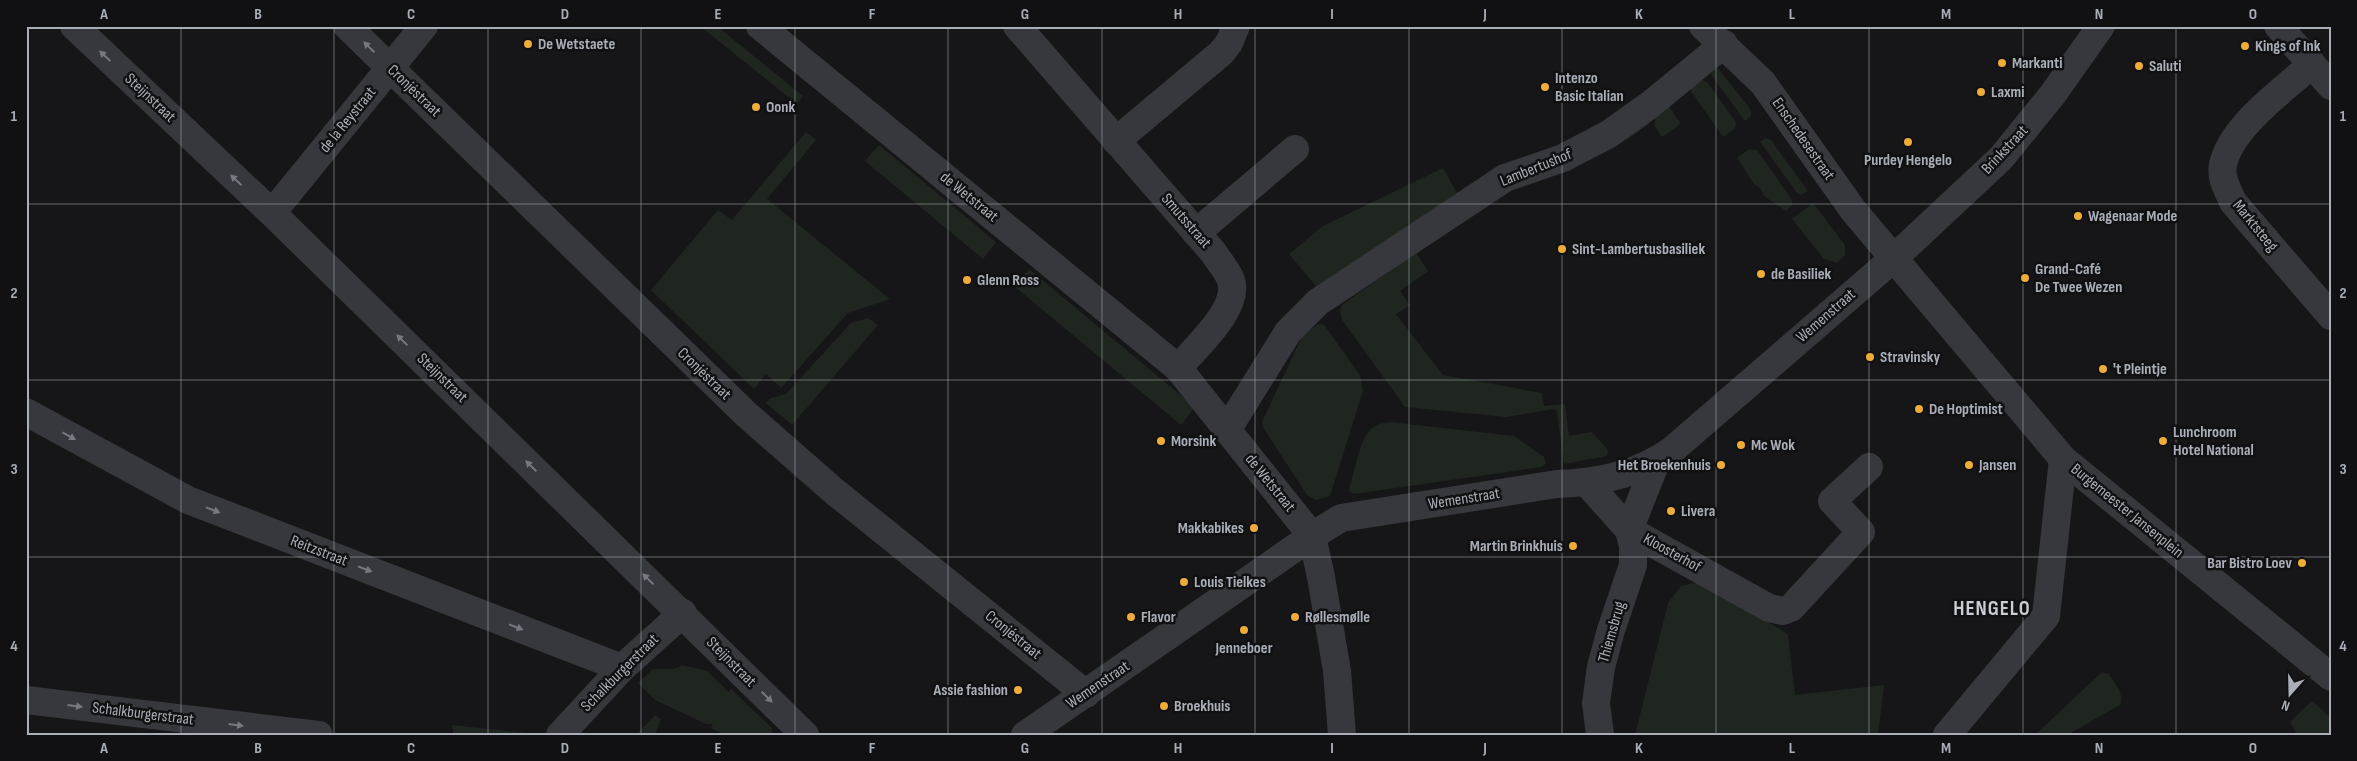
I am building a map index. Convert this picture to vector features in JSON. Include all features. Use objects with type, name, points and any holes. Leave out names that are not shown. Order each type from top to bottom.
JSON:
[{"type":"street","name":"Steijnstraat","points":[[74,26],[279,204],[682,613],[805,735]]},
{"type":"street","name":"Cronjéstraat","points":[[347,26],[747,416],[835,492],[1086,694]]},
{"type":"street","name":"de la Reystraat","points":[[279,204],[424,26]]},
{"type":"street","name":"de Wetstraat","points":[[760,26],[1178,368],[1312,536]]},
{"type":"street","name":"Smutsstraat","points":[[1017,26],[1196,233],[1231,278],[1233,295],[1226,311],[1178,368]]},
{"type":"street","points":[[1116,141],[1222,53],[1229,43],[1236,26]]},
{"type":"street","name":"Enschedesestraat","points":[[1703,26],[1724,44],[1763,84],[1853,210],[1894,259]]},
{"type":"street","name":"Brinkstraat","points":[[1894,259],[2001,158],[2053,94],[2101,26]]},
{"type":"street","points":[[2293,31],[2312,64],[2331,86]]},
{"type":"street","name":"Lambertushof","points":[[1228,430],[1288,332],[1318,302],[1504,178],[1563,158],[1609,134],[1652,104],[1724,44]]},
{"type":"street","name":"Marktsteeg","points":[[2312,64],[2247,123],[2228,150],[2222,166],[2224,184],[2233,202],[2331,316]]},
{"type":"street","points":[[1196,233],[1295,148]]},
{"type":"street","name":"Burgemeester Jansenplein","points":[[1894,259],[2063,459],[2331,677]]},
{"type":"street","name":"Wemenstraat","points":[[1025,735],[1312,536],[1341,518],[1557,484],[1587,483],[1641,469],[1656,462],[1894,259]]},
{"type":"street","name":"Reitzstraat","points":[[26,412],[188,500],[622,668]]},
{"type":"street","name":"Burgemeester Jansenplein","points":[[1947,735],[2046,616],[2063,459]]},
{"type":"street","points":[[1629,530],[1656,462]]},
{"type":"street","name":"Kloosterhof","points":[[1587,483],[1629,530],[1769,608],[1783,611],[1791,608],[1861,532],[1832,501],[1869,467]]},
{"type":"street","name":"Thiemsbrug","points":[[1600,735],[1596,703],[1601,667],[1611,630],[1633,565],[1633,546],[1629,530]]},
{"type":"street","points":[[1312,536],[1337,671],[1342,735]]},
{"type":"street","name":"Schalkburgerstraat","points":[[560,735],[622,668],[682,613]]},
{"type":"street","name":"Schalkburgerstraat","points":[[26,700],[319,735]]},
{"type":"shaded area","points":[[700,26],[717,26],[803,96],[797,104]]},
{"type":"shaded area","points":[[1717,67],[1751,110],[1751,116],[1745,121],[1712,76],[1711,73]]},
{"type":"shaded area","points":[[1701,79],[1707,82],[1736,122],[1735,128],[1723,137],[1691,91],[1690,86]]},
{"type":"shaded area","points":[[1668,105],[1681,124],[1662,137],[1654,125],[1656,116],[1650,116],[1649,124],[1626,140],[1621,132]]},
{"type":"shaded area","points":[[806,132],[816,140],[767,199],[890,299],[848,313],[781,388],[766,374],[754,389],[651,290],[718,210],[732,220]]},
{"type":"shaded area","points":[[1765,138],[1771,140],[1808,191],[1801,195],[1797,193],[1760,142]]},
{"type":"shaded area","points":[[879,145],[996,242],[983,259],[865,161]]},
{"type":"shaded area","points":[[1749,149],[1757,150],[1792,200],[1792,205],[1786,211],[1764,196],[1737,158]]},
{"type":"shaded area","points":[[1443,168],[1457,193],[1319,290],[1289,254],[1323,226]]},
{"type":"shaded area","points":[[1813,203],[1845,245],[1845,255],[1837,263],[1824,259],[1792,219]]},
{"type":"shaded area","points":[[1416,253],[1428,271],[1400,291],[1410,305],[1396,314],[1443,375],[1542,393],[1544,406],[1565,404],[1569,436],[1592,432],[1608,450],[1607,456],[1564,464],[1557,412],[1554,409],[1506,417],[1405,407],[1342,320],[1340,310],[1343,304]]},
{"type":"shaded area","points":[[1029,269],[1195,407],[1181,425],[1015,287]]},
{"type":"shaded area","points":[[868,318],[878,325],[792,425],[766,403],[771,398],[786,394],[851,323]]},
{"type":"shaded area","points":[[1319,324],[1324,325],[1360,375],[1363,391],[1330,496],[1316,500],[1307,495],[1264,429],[1262,422],[1303,334]]},
{"type":"shaded area","points":[[1390,422],[1514,436],[1544,457],[1546,464],[1541,467],[1354,494],[1350,492],[1349,489],[1358,457],[1367,434],[1376,426]]},
{"type":"shaded area","points":[[1700,582],[1788,634],[1795,695],[1884,685],[1878,735],[1635,735],[1668,603],[1681,586]]},
{"type":"shaded area","points":[[682,665],[707,671],[729,692],[731,689],[772,728],[772,735],[725,735],[711,728],[713,724],[706,724],[655,700],[638,683],[653,669],[674,669]]},
{"type":"shaded area","points":[[2102,672],[2109,674],[2119,689],[2120,705],[2067,735],[2035,735]]},
{"type":"shaded area","points":[[2312,701],[2331,718],[2331,735],[2297,735],[2290,722]]},
{"type":"shaded area","points":[[655,715],[661,719],[655,735],[636,735]]},
{"type":"shaded area","points":[[452,725],[526,733],[464,735],[453,733]]},
{"type":"place","name":"De Wetstaete","points":[[528,44]]},
{"type":"place","name":"Kings of Ink","points":[[2245,46]]},
{"type":"place","name":"Markanti","points":[[2002,63]]},
{"type":"place","name":"Saluti","points":[[2139,66]]},
{"type":"place","name":"Intenzo Basic Italian","points":[[1545,87]]},
{"type":"place","name":"Laxmi","points":[[1981,92]]},
{"type":"place","name":"Oonk","points":[[756,107]]},
{"type":"place","name":"Purdey Hengelo","points":[[1908,142]]},
{"type":"place","name":"Wagenaar Mode","points":[[2078,216]]},
{"type":"place","name":"Sint-Lambertusbasiliek","points":[[1562,249]]},
{"type":"place","name":"de Basiliek","points":[[1761,274]]},
{"type":"place","name":"Grand-Café De Twee Wezen","points":[[2025,278]]},
{"type":"place","name":"Glenn Ross","points":[[967,280]]},
{"type":"place","name":"Stravinsky","points":[[1870,357]]},
{"type":"place","name":"'t Pleintje","points":[[2103,369]]},
{"type":"place","name":"De Hoptimist","points":[[1919,409]]},
{"type":"place","name":"Morsink","points":[[1161,441]]},
{"type":"place","name":"Lunchroom Hotel National","points":[[2163,441]]},
{"type":"place","name":"Mc Wok","points":[[1741,445]]},
{"type":"place","name":"Het Broekenhuis","points":[[1721,465]]},
{"type":"place","name":"Jansen","points":[[1969,465]]},
{"type":"place","name":"Livera","points":[[1671,511]]},
{"type":"place","name":"Makkabikes","points":[[1254,528]]},
{"type":"place","name":"Martin Brinkhuis","points":[[1573,546]]},
{"type":"place","name":"Bar Bistro Loev","points":[[2302,563]]},
{"type":"place","name":"Louis Tielkes","points":[[1184,582]]},
{"type":"place","name":"Flavor","points":[[1131,617]]},
{"type":"place","name":"Røllesmølle","points":[[1295,617]]},
{"type":"place","name":"Jenneboer","points":[[1244,630]]},
{"type":"place","name":"Assie fashion","points":[[1018,690]]},
{"type":"place","name":"Broekhuis","points":[[1164,706]]},
{"type":"district","name":"HENGELO","points":[[1992,608]]}]
